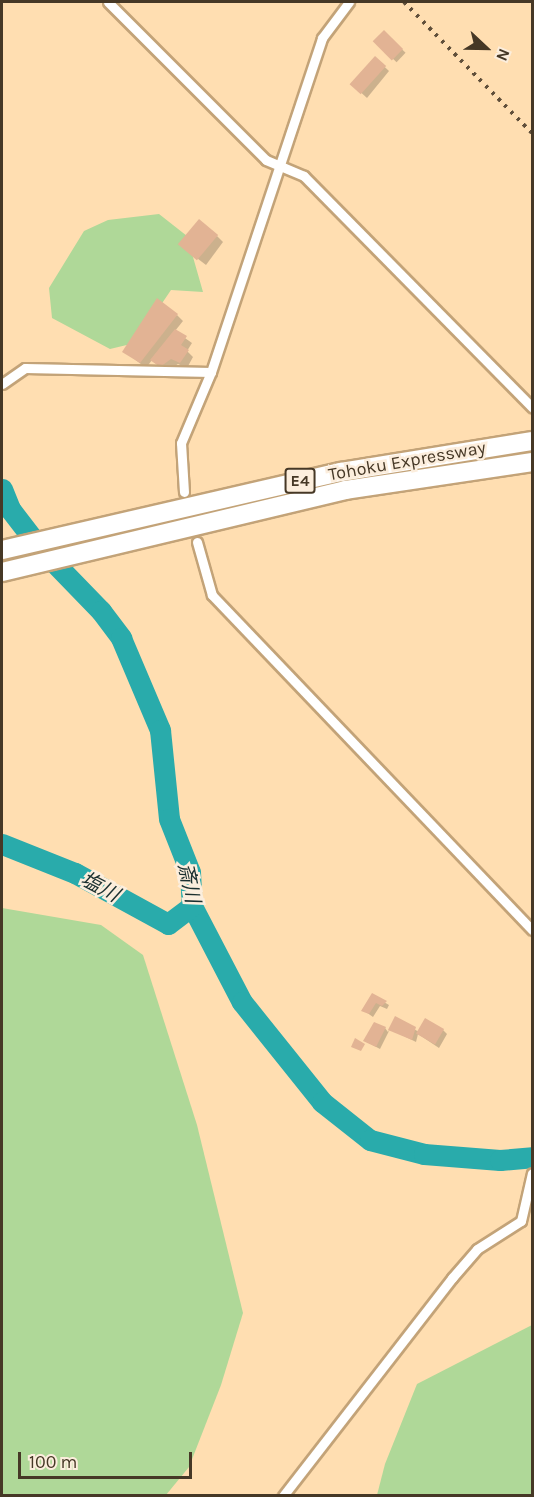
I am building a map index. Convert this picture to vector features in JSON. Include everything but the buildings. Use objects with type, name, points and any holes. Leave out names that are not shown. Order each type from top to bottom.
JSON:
[{"type":"highway","name":"Tohoku Expressway","points":[[4,550],[341,472],[532,441]]},
{"type":"highway","name":"Tohoku Expressway","points":[[2,572],[345,490],[532,462]]},
{"type":"street","points":[[108,2],[266,160],[304,176],[532,407]]},
{"type":"street","points":[[184,492],[181,443],[211,372],[281,168],[322,38],[349,2]]},
{"type":"street","points":[[2,384],[25,368],[211,372]]},
{"type":"street","points":[[198,542],[212,595],[519,920],[532,930]]},
{"type":"street","points":[[283,1496],[477,1249],[521,1221],[532,1173]]},
{"type":"green space","points":[[159,214],[187,236],[203,292],[171,290],[135,343],[110,349],[52,318],[49,288],[84,231],[108,220]]},
{"type":"green space","points":[[2,908],[101,925],[143,955],[197,1125],[243,1313],[221,1385],[189,1467],[166,1495],[2,1495]]},
{"type":"green space","points":[[532,1325],[532,1495],[377,1495],[385,1464],[417,1384]]},
{"type":"waterway","name":"斎川","points":[[2,489],[10,509],[40,548],[101,611],[121,638],[160,730],[169,819],[190,872],[192,906],[242,1002],[322,1102],[370,1140],[424,1154],[500,1160],[532,1157]]},
{"type":"waterway","name":"塩川","points":[[2,844],[75,873],[168,924],[192,906]]},
{"type":"railway","points":[[404,2],[532,133]]}]
